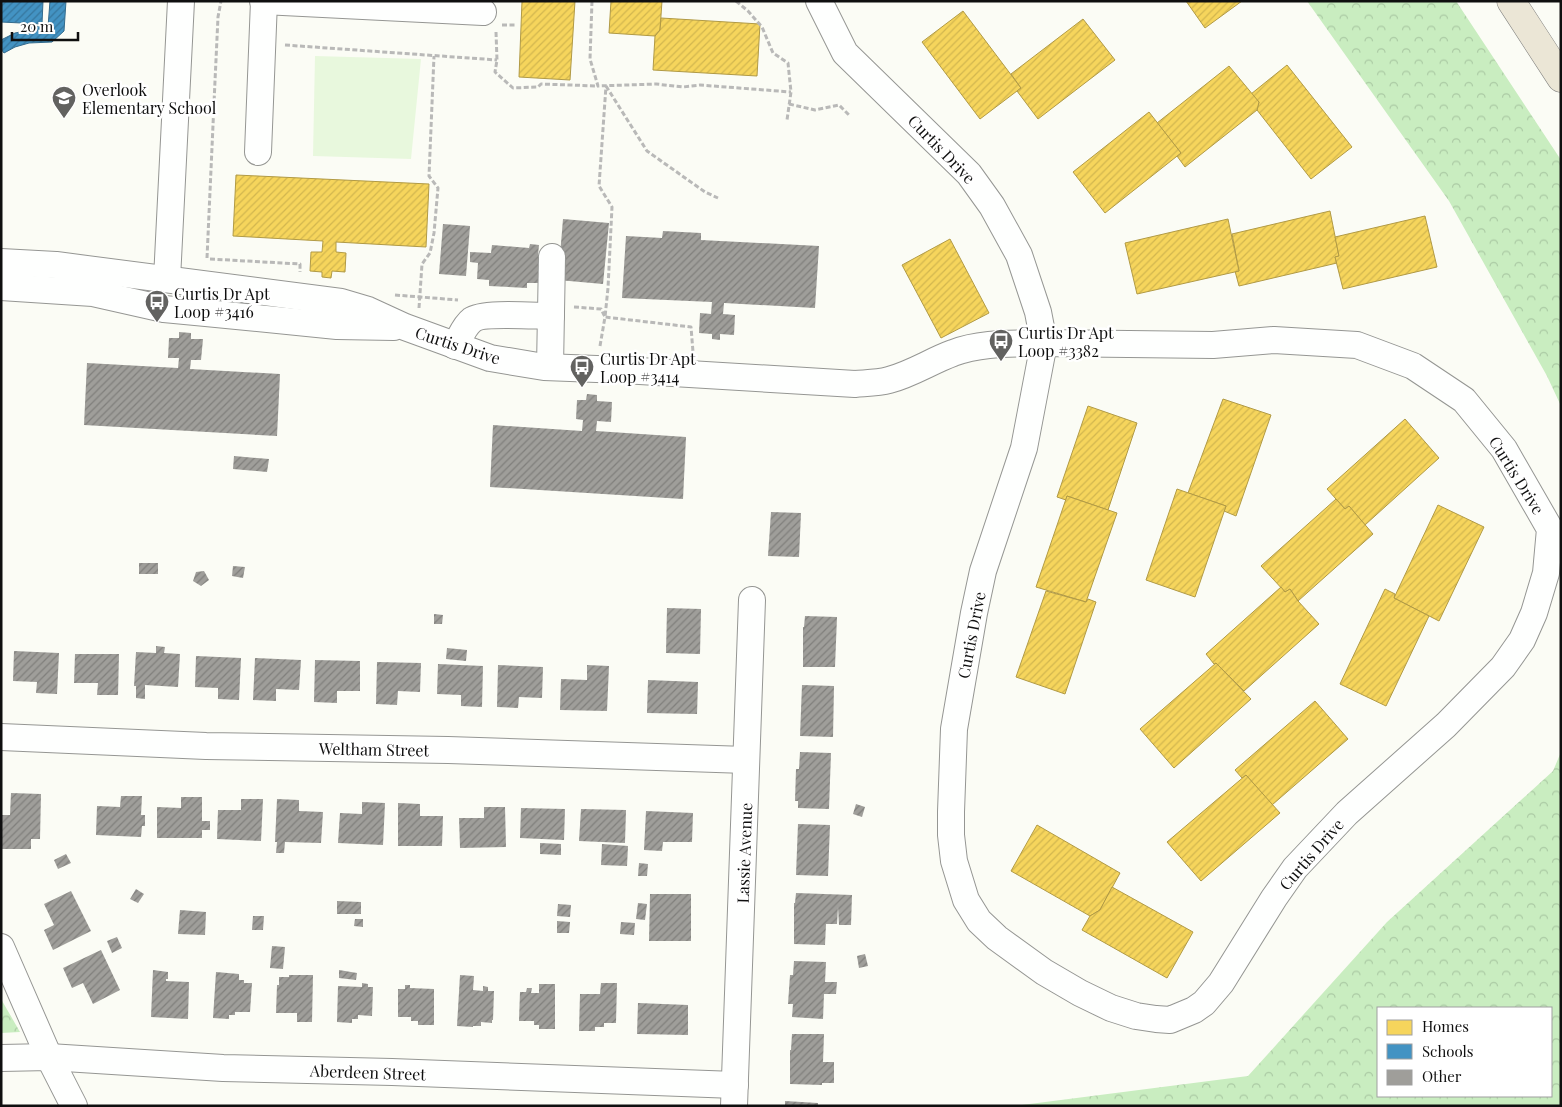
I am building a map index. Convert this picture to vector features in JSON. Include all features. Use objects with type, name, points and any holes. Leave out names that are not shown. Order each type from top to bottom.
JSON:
[{"type":"highway","points":[[1511,1],[1561,78]]},
{"type":"street","points":[[166,280],[181,1]]},
{"type":"street","points":[[258,152],[263,1],[490,18]]},
{"type":"street","name":"Curtis Drive","points":[[1,262],[56,265],[341,302],[368,310],[410,329],[490,358],[550,367],[855,384],[890,380],[953,353],[996,344],[1044,343],[1213,345],[1274,340],[1357,345],[1413,366],[1432,378],[1464,400],[1504,449],[1550,530],[1546,574],[1534,613],[1522,640],[1503,667],[1446,725],[1347,813],[1295,868],[1274,898],[1221,984],[1204,1003],[1194,1010],[1170,1020],[1136,1016],[1103,1004],[1044,972],[997,938],[979,921],[966,900],[954,861],[950,835],[954,730],[983,571],[1024,448],[1044,343],[1038,312],[1019,255],[992,206],[969,174],[844,53],[819,1]]},
{"type":"street","points":[[550,367],[552,257]]},
{"type":"street","name":"Curtis Drive","points":[[1,287],[93,293],[164,309],[337,326],[410,329]]},
{"type":"street","points":[[455,346],[466,325],[474,318],[551,312]]},
{"type":"street","name":"Lassie Avenue","points":[[734,1095],[752,600]]},
{"type":"street","name":"Weltham Street","points":[[1,737],[206,746],[448,750],[746,760]]},
{"type":"street","points":[[1,947],[49,1057],[74,1106]]},
{"type":"street","name":"Aberdeen Street","points":[[1,1058],[49,1057],[223,1068],[392,1072],[734,1095]]},
{"type":"path","points":[[208,258],[220,1]]},
{"type":"path","points":[[592,1],[590,59],[598,86]]},
{"type":"path","points":[[736,1],[762,27],[773,53],[788,64],[791,92],[787,120]]},
{"type":"path","points":[[490,18],[515,25]]},
{"type":"path","points":[[262,44],[497,60],[495,72],[513,88],[538,87],[541,84],[598,86],[656,84],[683,87],[700,85],[791,92]]},
{"type":"path","points":[[410,329],[419,297],[422,264],[430,253],[434,233],[438,188],[429,176],[434,56]]},
{"type":"path","points":[[606,86],[647,151],[705,192],[718,198]]},
{"type":"path","points":[[600,350],[608,288],[612,207],[599,186],[606,86]]},
{"type":"path","points":[[790,104],[815,110],[839,105],[848,115]]},
{"type":"path","points":[[199,258],[300,264],[300,273]]},
{"type":"path","points":[[392,294],[464,300]]},
{"type":"path","points":[[551,312],[601,309],[605,317]]},
{"type":"path","points":[[605,317],[691,327],[693,358]]},
{"type":"green space","points":[[1307,1],[1456,1],[1561,160],[1561,406],[1547,376],[1449,201]]},
{"type":"green space","points":[[315,56],[421,59],[411,159],[313,156]]},
{"type":"green space","points":[[1561,752],[1561,1106],[1014,1106],[1248,1076],[1387,922],[1553,771]]},
{"type":"green space","points":[[1,999],[20,1032],[1,1033]]},
{"type":"building: Homes","points":[[522,1],[575,1],[570,80],[519,77]]},
{"type":"building: Homes","points":[[611,1],[662,1],[660,30],[655,36],[609,33]]},
{"type":"building: Homes","points":[[1186,1],[1242,1],[1205,28]]},
{"type":"building: Homes","points":[[963,11],[1021,88],[980,119],[922,42]]},
{"type":"building: Homes","points":[[661,18],[760,24],[757,76],[653,70],[655,36],[660,30]]},
{"type":"building: Homes","points":[[1083,19],[1115,60],[1038,119],[1017,91],[1021,88],[1011,74]]},
{"type":"building: Homes","points":[[1287,65],[1352,147],[1311,179],[1257,110],[1259,102],[1251,94]]},
{"type":"building: Homes","points":[[1229,66],[1259,102],[1257,110],[1185,167],[1177,156],[1181,153],[1157,123]]},
{"type":"building: Homes","points":[[1149,112],[1181,153],[1105,213],[1073,172]]},
{"type":"building: Homes","points":[[236,175],[429,184],[426,247],[336,242],[336,252],[346,253],[345,272],[332,271],[331,278],[322,277],[322,272],[310,271],[311,252],[322,252],[323,241],[233,236]]},
{"type":"building: Homes","points":[[1330,211],[1339,256],[1335,257],[1337,263],[1239,286],[1235,271],[1239,271],[1232,234]]},
{"type":"building: Homes","points":[[1425,216],[1437,267],[1343,289],[1335,257],[1339,256],[1335,237]]},
{"type":"building: Homes","points":[[1228,219],[1239,271],[1137,294],[1125,243]]},
{"type":"building: Homes","points":[[950,239],[989,313],[941,338],[902,265]]},
{"type":"building: Homes","points":[[1223,399],[1271,415],[1236,516],[1224,511],[1226,506],[1188,493]]},
{"type":"building: Homes","points":[[1088,406],[1137,423],[1108,510],[1067,496],[1066,500],[1057,497]]},
{"type":"building: Homes","points":[[1405,419],[1439,458],[1365,525],[1349,506],[1345,509],[1327,489]]},
{"type":"building: Homes","points":[[1177,489],[1226,506],[1195,597],[1146,580]]},
{"type":"building: Homes","points":[[1067,496],[1117,513],[1086,602],[1036,587]]},
{"type":"building: Homes","points":[[1336,499],[1345,509],[1349,506],[1373,534],[1298,601],[1290,589],[1285,592],[1261,566]]},
{"type":"building: Homes","points":[[1438,505],[1484,527],[1439,621],[1394,598]]},
{"type":"building: Homes","points":[[1281,587],[1285,592],[1290,589],[1319,624],[1244,691],[1216,663],[1214,664],[1206,654]]},
{"type":"building: Homes","points":[[1385,589],[1395,594],[1394,598],[1429,616],[1386,706],[1340,684]]},
{"type":"building: Homes","points":[[1046,591],[1086,602],[1088,599],[1096,602],[1065,694],[1016,677]]},
{"type":"building: Homes","points":[[1216,663],[1251,699],[1174,768],[1140,729]]},
{"type":"building: Homes","points":[[1315,701],[1348,739],[1272,805],[1246,775],[1242,778],[1235,770]]},
{"type":"building: Homes","points":[[1246,775],[1280,813],[1201,881],[1167,842]]},
{"type":"building: Homes","points":[[1037,825],[1120,873],[1100,910],[1090,916],[1011,871]]},
{"type":"building: Homes","points":[[1112,887],[1193,932],[1167,978],[1082,930],[1090,916],[1100,910]]},
{"type":"building: Schools","points":[[1,1],[43,1],[42,24],[1,22]]},
{"type":"building: Schools","points":[[50,1],[66,1],[64,31],[52,42],[29,43],[4,53],[1,49],[1,40],[15,33],[31,30],[31,26],[48,27]]},
{"type":"building: Other","points":[[563,219],[609,223],[603,284],[558,280]]},
{"type":"building: Other","points":[[443,224],[470,226],[466,276],[439,274]]},
{"type":"building: Other","points":[[663,231],[701,233],[701,240],[819,246],[815,308],[724,303],[723,314],[735,315],[734,335],[720,334],[720,340],[712,339],[712,334],[699,333],[700,313],[711,314],[712,302],[622,298],[626,236],[662,238]]},
{"type":"building: Other","points":[[530,244],[539,245],[539,283],[527,283],[527,288],[489,286],[489,280],[477,279],[478,263],[470,262],[470,252],[491,253],[492,245],[529,248]]},
{"type":"building: Other","points":[[179,332],[191,333],[191,339],[203,339],[201,360],[191,360],[190,369],[280,374],[277,436],[84,425],[87,363],[178,368],[179,358],[168,358],[169,338],[179,338]]},
{"type":"building: Other","points":[[587,394],[597,395],[597,401],[612,402],[611,422],[597,421],[596,431],[686,437],[683,499],[490,487],[493,425],[582,431],[583,420],[576,419],[577,400],[586,400]]},
{"type":"building: Other","points":[[234,456],[269,459],[267,472],[233,469]]},
{"type":"building: Other","points":[[771,512],[801,513],[799,557],[768,556]]},
{"type":"building: Other","points":[[139,563],[158,563],[158,574],[139,574]]},
{"type":"building: Other","points":[[233,566],[245,567],[243,578],[232,576]]},
{"type":"building: Other","points":[[204,571],[209,580],[201,586],[193,581],[196,572]]},
{"type":"building: Other","points":[[667,608],[701,609],[700,654],[666,653]]},
{"type":"building: Other","points":[[434,614],[443,615],[442,624],[434,624]]},
{"type":"building: Other","points":[[805,616],[837,617],[835,667],[803,667],[803,627]]},
{"type":"building: Other","points":[[156,646],[165,647],[164,653],[180,654],[178,687],[145,685],[145,699],[136,698],[136,686],[134,686],[136,652],[156,653]]},
{"type":"building: Other","points":[[447,648],[467,650],[466,661],[446,659]]},
{"type":"building: Other","points":[[14,651],[59,653],[57,694],[36,693],[37,682],[13,681]]},
{"type":"building: Other","points":[[75,654],[119,654],[118,695],[97,695],[98,683],[74,683]]},
{"type":"building: Other","points":[[196,656],[241,658],[239,700],[218,699],[218,688],[195,687]]},
{"type":"building: Other","points":[[255,658],[301,660],[299,690],[276,689],[276,701],[253,700]]},
{"type":"building: Other","points":[[315,660],[360,661],[360,691],[337,691],[337,703],[314,702]]},
{"type":"building: Other","points":[[377,662],[421,663],[420,692],[398,691],[397,705],[376,704]]},
{"type":"building: Other","points":[[438,664],[483,666],[482,707],[461,706],[461,695],[437,694]]},
{"type":"building: Other","points":[[498,665],[543,667],[542,698],[519,697],[518,708],[497,707]]},
{"type":"building: Other","points":[[587,665],[609,666],[607,711],[560,710],[561,679],[587,680]]},
{"type":"building: Other","points":[[648,680],[698,682],[697,714],[647,713]]},
{"type":"building: Other","points":[[802,685],[834,686],[833,737],[800,736]]},
{"type":"building: Other","points":[[800,752],[831,753],[829,809],[798,808],[798,801],[795,801],[796,769],[799,769]]},
{"type":"building: Other","points":[[11,793],[41,794],[40,839],[31,839],[31,849],[1,849],[1,815],[10,815]]},
{"type":"building: Other","points":[[121,796],[142,796],[141,815],[145,815],[145,826],[142,826],[141,837],[96,835],[97,806],[120,807]]},
{"type":"building: Other","points":[[181,797],[202,797],[202,821],[210,821],[210,830],[202,830],[202,838],[157,838],[157,807],[181,808]]},
{"type":"building: Other","points":[[241,799],[263,799],[261,841],[217,839],[218,810],[241,810]]},
{"type":"building: Other","points":[[277,799],[299,800],[299,811],[323,812],[321,843],[285,842],[284,853],[276,853]]},
{"type":"building: Other","points":[[362,802],[385,803],[383,845],[338,843],[340,813],[362,814]]},
{"type":"building: Other","points":[[398,803],[420,804],[420,816],[443,816],[442,846],[398,846]]},
{"type":"building: Other","points":[[856,804],[865,807],[862,817],[853,814]]},
{"type":"building: Other","points":[[484,807],[505,807],[506,847],[460,848],[459,818],[484,818]]},
{"type":"building: Other","points":[[521,808],[565,809],[564,840],[520,838]]},
{"type":"building: Other","points":[[581,809],[626,810],[625,843],[579,841]]},
{"type":"building: Other","points":[[646,811],[693,813],[692,842],[663,842],[662,851],[644,850]]},
{"type":"building: Other","points":[[798,824],[830,825],[828,876],[796,875]]},
{"type":"building: Other","points":[[540,843],[561,844],[561,855],[540,854]]},
{"type":"building: Other","points":[[602,844],[628,846],[627,866],[601,865]]},
{"type":"building: Other","points":[[66,854],[71,863],[58,869],[54,860]]},
{"type":"building: Other","points":[[639,863],[648,864],[647,876],[638,876]]},
{"type":"building: Other","points":[[136,889],[144,894],[138,903],[130,899]]},
{"type":"building: Other","points":[[71,891],[91,931],[53,950],[44,930],[54,925],[44,904]]},
{"type":"building: Other","points":[[796,893],[852,895],[851,925],[839,925],[838,907],[837,924],[826,924],[825,945],[794,944],[794,903]]},
{"type":"building: Other","points":[[650,894],[691,894],[691,941],[649,941]]},
{"type":"building: Other","points":[[337,901],[361,902],[361,914],[337,914]]},
{"type":"building: Other","points":[[638,903],[647,904],[645,920],[636,919]]},
{"type":"building: Other","points":[[558,904],[571,905],[570,917],[557,916]]},
{"type":"building: Other","points":[[180,910],[206,912],[205,935],[178,934]]},
{"type":"building: Other","points":[[253,916],[264,916],[263,930],[252,930]]},
{"type":"building: Other","points":[[355,919],[363,919],[363,927],[354,926]]},
{"type":"building: Other","points":[[557,921],[570,922],[569,933],[557,933]]},
{"type":"building: Other","points":[[621,922],[635,923],[634,935],[620,934]]},
{"type":"building: Other","points":[[117,937],[122,948],[112,953],[107,941]]},
{"type":"building: Other","points":[[272,946],[285,947],[283,969],[270,968]]},
{"type":"building: Other","points":[[101,950],[120,990],[93,1004],[83,983],[72,988],[63,968]]},
{"type":"building: Other","points":[[865,954],[868,966],[859,968],[857,956]]},
{"type":"building: Other","points":[[794,961],[826,962],[825,982],[837,982],[836,994],[824,994],[823,1019],[792,1017],[793,1004],[788,1004],[790,975],[793,975]]},
{"type":"building: Other","points":[[153,970],[168,972],[168,979],[166,981],[189,982],[188,1019],[151,1017]]},
{"type":"building: Other","points":[[339,970],[357,973],[356,980],[339,978]]},
{"type":"building: Other","points":[[216,972],[239,974],[239,980],[244,980],[244,983],[252,983],[250,1012],[235,1012],[235,1015],[229,1015],[229,1019],[213,1018]]},
{"type":"building: Other","points":[[289,975],[313,975],[312,1022],[297,1022],[297,1013],[276,1013],[279,977],[289,977]]},
{"type":"building: Other","points":[[460,975],[474,976],[473,990],[483,991],[483,986],[488,987],[488,991],[494,991],[492,1023],[481,1022],[481,1026],[473,1027],[457,1026]]},
{"type":"building: Other","points":[[362,983],[368,984],[368,987],[373,987],[372,1016],[358,1015],[358,1019],[352,1019],[352,1023],[337,1022],[338,986],[362,987]]},
{"type":"building: Other","points":[[601,983],[617,983],[616,1023],[604,1023],[604,1027],[595,1027],[595,1031],[579,1031],[580,994],[600,994]]},
{"type":"building: Other","points":[[539,984],[555,984],[555,1029],[539,1029],[539,1025],[534,1025],[534,1021],[519,1021],[520,992],[526,992],[527,988],[532,988],[531,993],[539,993]]},
{"type":"building: Other","points":[[405,985],[410,985],[410,988],[434,989],[434,1025],[418,1025],[418,1021],[411,1021],[411,1017],[398,1017],[398,989],[405,989]]},
{"type":"building: Other","points":[[638,1003],[688,1005],[688,1035],[637,1034]]},
{"type":"building: Other","points":[[792,1034],[824,1034],[823,1062],[834,1062],[834,1083],[822,1083],[822,1085],[790,1084]]},
{"type":"building: Other","points":[[785,1101],[818,1103],[818,1106],[785,1106]]},
{"type":"place","name":"Overlook Elementary School","points":[[64,119]]},
{"type":"place","name":"Curtis Dr Apt Loop #3416","points":[[157,323]]},
{"type":"place","name":"Curtis Dr Apt Loop #3382","points":[[1001,362]]},
{"type":"place","name":"Curtis Dr Apt Loop #3414","points":[[582,388]]}]
